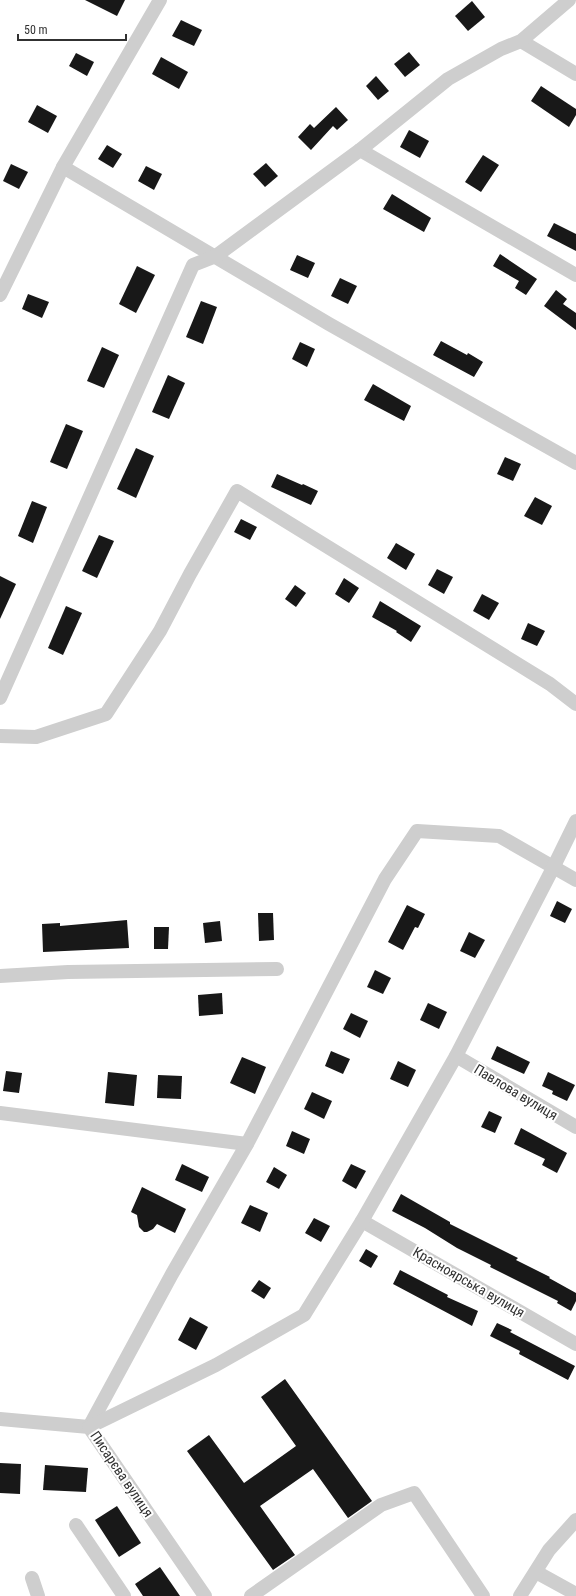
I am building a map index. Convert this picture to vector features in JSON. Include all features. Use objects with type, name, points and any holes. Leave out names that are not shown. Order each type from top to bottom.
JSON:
[{"type":"street","points":[[0,295],[64,167],[160,0]]},
{"type":"street","points":[[0,698],[193,265],[216,256],[360,150],[448,79],[501,49],[521,41],[569,0]]},
{"type":"street","points":[[521,41],[576,74]]},
{"type":"street","points":[[360,150],[576,275]]},
{"type":"street","points":[[64,167],[329,324],[576,462]]},
{"type":"street","points":[[0,736],[36,737],[106,714],[160,631],[237,491],[550,684],[576,704]]},
{"type":"street","points":[[90,1427],[216,1365],[304,1315],[362,1221],[456,1056],[576,821]]},
{"type":"street","points":[[90,1427],[172,1274],[247,1144],[385,879],[417,831],[499,836],[554,866],[576,880]]},
{"type":"street","points":[[0,976],[76,972],[277,969]]},
{"type":"street","name":"Павлова вулиця","points":[[456,1056],[576,1128]]},
{"type":"street","points":[[0,1113],[247,1144]]},
{"type":"street","name":"Красноярська вулиця","points":[[362,1221],[576,1344]]},
{"type":"street","name":"Писарєва вулиця","points":[[0,1419],[90,1427],[205,1596]]},
{"type":"street","points":[[252,1596],[380,1505],[414,1493],[483,1596]]},
{"type":"street","points":[[520,1596],[549,1550],[576,1520]]},
{"type":"street","points":[[76,1525],[124,1596]]},
{"type":"street","points":[[536,1572],[576,1594]]},
{"type":"street","points":[[32,1578],[38,1596]]},
{"type":"building","points":[[85,0],[125,0],[117,16]]},
{"type":"building","points":[[472,1],[485,17],[468,31],[455,16]]},
{"type":"building","points":[[181,20],[202,30],[194,46],[172,36]]},
{"type":"building","points":[[409,52],[420,65],[405,77],[394,64]]},
{"type":"building","points":[[76,53],[94,62],[87,76],[69,66]]},
{"type":"building","points":[[161,57],[188,72],[179,89],[152,74]]},
{"type":"building","points":[[376,76],[389,91],[378,100],[366,86]]},
{"type":"building","points":[[541,86],[576,109],[576,115],[569,127],[531,101]]},
{"type":"building","points":[[37,105],[57,116],[48,133],[28,122]]},
{"type":"building","points":[[336,107],[348,120],[337,130],[333,126],[311,150],[298,137],[310,124],[314,128]]},
{"type":"building","points":[[409,130],[429,141],[420,158],[400,147]]},
{"type":"building","points":[[107,145],[122,154],[113,168],[98,159]]},
{"type":"building","points":[[483,155],[499,165],[481,192],[465,182]]},
{"type":"building","points":[[266,163],[278,176],[265,187],[253,174]]},
{"type":"building","points":[[11,164],[28,172],[19,189],[3,181]]},
{"type":"building","points":[[146,166],[162,174],[154,190],[138,181]]},
{"type":"building","points":[[392,194],[431,218],[424,232],[383,209]]},
{"type":"building","points":[[554,223],[576,234],[576,251],[547,236]]},
{"type":"building","points":[[500,254],[537,279],[526,295],[515,288],[519,281],[493,266]]},
{"type":"building","points":[[297,255],[315,263],[308,278],[290,270]]},
{"type":"building","points":[[137,266],[155,275],[136,313],[119,304]]},
{"type":"building","points":[[340,278],[357,286],[348,304],[331,296]]},
{"type":"building","points":[[556,290],[567,299],[563,304],[576,313],[576,330],[544,306]]},
{"type":"building","points":[[28,294],[49,302],[42,318],[22,309]]},
{"type":"building","points":[[201,301],[217,307],[203,344],[186,337]]},
{"type":"building","points":[[441,341],[467,355],[468,353],[483,362],[474,377],[433,355]]},
{"type":"building","points":[[300,342],[315,349],[307,367],[292,359]]},
{"type":"building","points":[[102,347],[119,355],[104,388],[87,381]]},
{"type":"building","points":[[168,375],[185,383],[169,419],[152,412]]},
{"type":"building","points":[[373,384],[411,406],[404,421],[364,400]]},
{"type":"building","points":[[66,424],[83,431],[67,469],[50,462]]},
{"type":"building","points":[[136,448],[154,456],[136,498],[117,489]]},
{"type":"building","points":[[505,457],[521,464],[513,481],[497,474]]},
{"type":"building","points":[[277,474],[318,491],[311,505],[271,487]]},
{"type":"building","points":[[535,497],[552,506],[542,525],[524,516]]},
{"type":"building","points":[[32,501],[47,507],[33,543],[18,536]]},
{"type":"building","points":[[241,519],[257,527],[250,540],[234,532]]},
{"type":"building","points":[[99,535],[114,541],[97,578],[82,571]]},
{"type":"building","points":[[396,543],[415,554],[406,570],[387,558]]},
{"type":"building","points":[[437,569],[453,577],[444,594],[428,585]]},
{"type":"building","points":[[0,576],[16,584],[0,619]]},
{"type":"building","points":[[344,578],[359,588],[349,603],[335,594]]},
{"type":"building","points":[[295,585],[306,593],[296,607],[285,599]]},
{"type":"building","points":[[482,594],[499,603],[489,620],[473,611]]},
{"type":"building","points":[[380,601],[421,626],[411,642],[396,632],[397,631],[372,617]]},
{"type":"building","points":[[66,606],[82,613],[63,655],[48,648]]},
{"type":"building","points":[[528,623],[545,631],[537,646],[521,639]]},
{"type":"building","points":[[557,901],[572,909],[565,923],[550,916]]},
{"type":"building","points":[[407,905],[425,914],[418,928],[415,927],[403,950],[388,942]]},
{"type":"building","points":[[258,913],[273,913],[274,940],[259,941]]},
{"type":"building","points":[[127,920],[129,948],[43,952],[42,924],[60,923],[60,926]]},
{"type":"building","points":[[220,921],[222,941],[205,943],[203,923]]},
{"type":"building","points":[[154,927],[169,927],[168,949],[154,949]]},
{"type":"building","points":[[469,932],[485,940],[475,958],[460,951]]},
{"type":"building","points":[[375,970],[391,978],[383,994],[367,987]]},
{"type":"building","points":[[222,993],[223,1014],[199,1016],[198,995]]},
{"type":"building","points":[[428,1003],[447,1012],[439,1029],[420,1020]]},
{"type":"building","points":[[351,1013],[368,1021],[360,1038],[343,1029]]},
{"type":"building","points":[[497,1046],[530,1062],[524,1074],[491,1059]]},
{"type":"building","points":[[331,1051],[350,1059],[343,1074],[325,1066]]},
{"type":"building","points":[[242,1057],[266,1067],[255,1094],[230,1083]]},
{"type":"building","points":[[398,1061],[416,1070],[408,1087],[390,1079]]},
{"type":"building","points":[[6,1071],[22,1073],[19,1093],[3,1091]]},
{"type":"building","points":[[108,1072],[137,1075],[134,1106],[105,1103]]},
{"type":"building","points":[[548,1072],[575,1085],[567,1101],[552,1094],[553,1091],[542,1086]]},
{"type":"building","points":[[158,1075],[182,1076],[181,1099],[157,1098]]},
{"type":"building","points":[[312,1092],[332,1101],[324,1119],[304,1109]]},
{"type":"building","points":[[489,1111],[502,1117],[495,1133],[481,1127]]},
{"type":"building","points":[[521,1128],[567,1153],[557,1173],[542,1165],[545,1159],[514,1144]]},
{"type":"building","points":[[292,1131],[310,1139],[304,1154],[286,1146]]},
{"type":"building","points":[[182,1164],[209,1177],[202,1192],[175,1180]]},
{"type":"building","points":[[351,1164],[366,1171],[356,1189],[342,1181]]},
{"type":"building","points":[[274,1167],[287,1175],[279,1189],[266,1182]]},
{"type":"building","points":[[142,1187],[186,1209],[175,1233],[157,1224],[153,1229],[147,1232],[144,1232],[139,1227],[137,1215],[131,1212]]},
{"type":"building","points":[[401,1194],[450,1222],[450,1224],[518,1258],[516,1260],[550,1277],[549,1278],[576,1293],[576,1301],[571,1311],[557,1303],[558,1301],[490,1267],[491,1265],[457,1248],[425,1228],[392,1211]]},
{"type":"building","points":[[250,1205],[268,1213],[260,1232],[241,1223]]},
{"type":"building","points":[[314,1218],[330,1226],[321,1242],[305,1233]]},
{"type":"building","points":[[366,1249],[378,1256],[371,1268],[359,1261]]},
{"type":"building","points":[[400,1270],[448,1295],[447,1297],[478,1311],[472,1326],[393,1284]]},
{"type":"building","points":[[259,1280],[271,1288],[264,1299],[251,1291]]},
{"type":"building","points":[[190,1317],[208,1327],[196,1350],[178,1340]]},
{"type":"building","points":[[497,1323],[512,1330],[510,1332],[575,1366],[568,1380],[519,1354],[520,1351],[490,1336]]},
{"type":"building","points":[[285,1379],[372,1501],[348,1518],[313,1469],[260,1506],[295,1555],[273,1570],[187,1451],[209,1435],[244,1483],[296,1446],[261,1397]]},
{"type":"building","points":[[0,1463],[21,1464],[20,1494],[0,1493]]},
{"type":"building","points":[[45,1465],[88,1468],[86,1492],[43,1490]]},
{"type":"building","points":[[117,1506],[141,1543],[119,1557],[95,1520]]},
{"type":"building","points":[[160,1567],[180,1596],[143,1596],[135,1584]]}]
